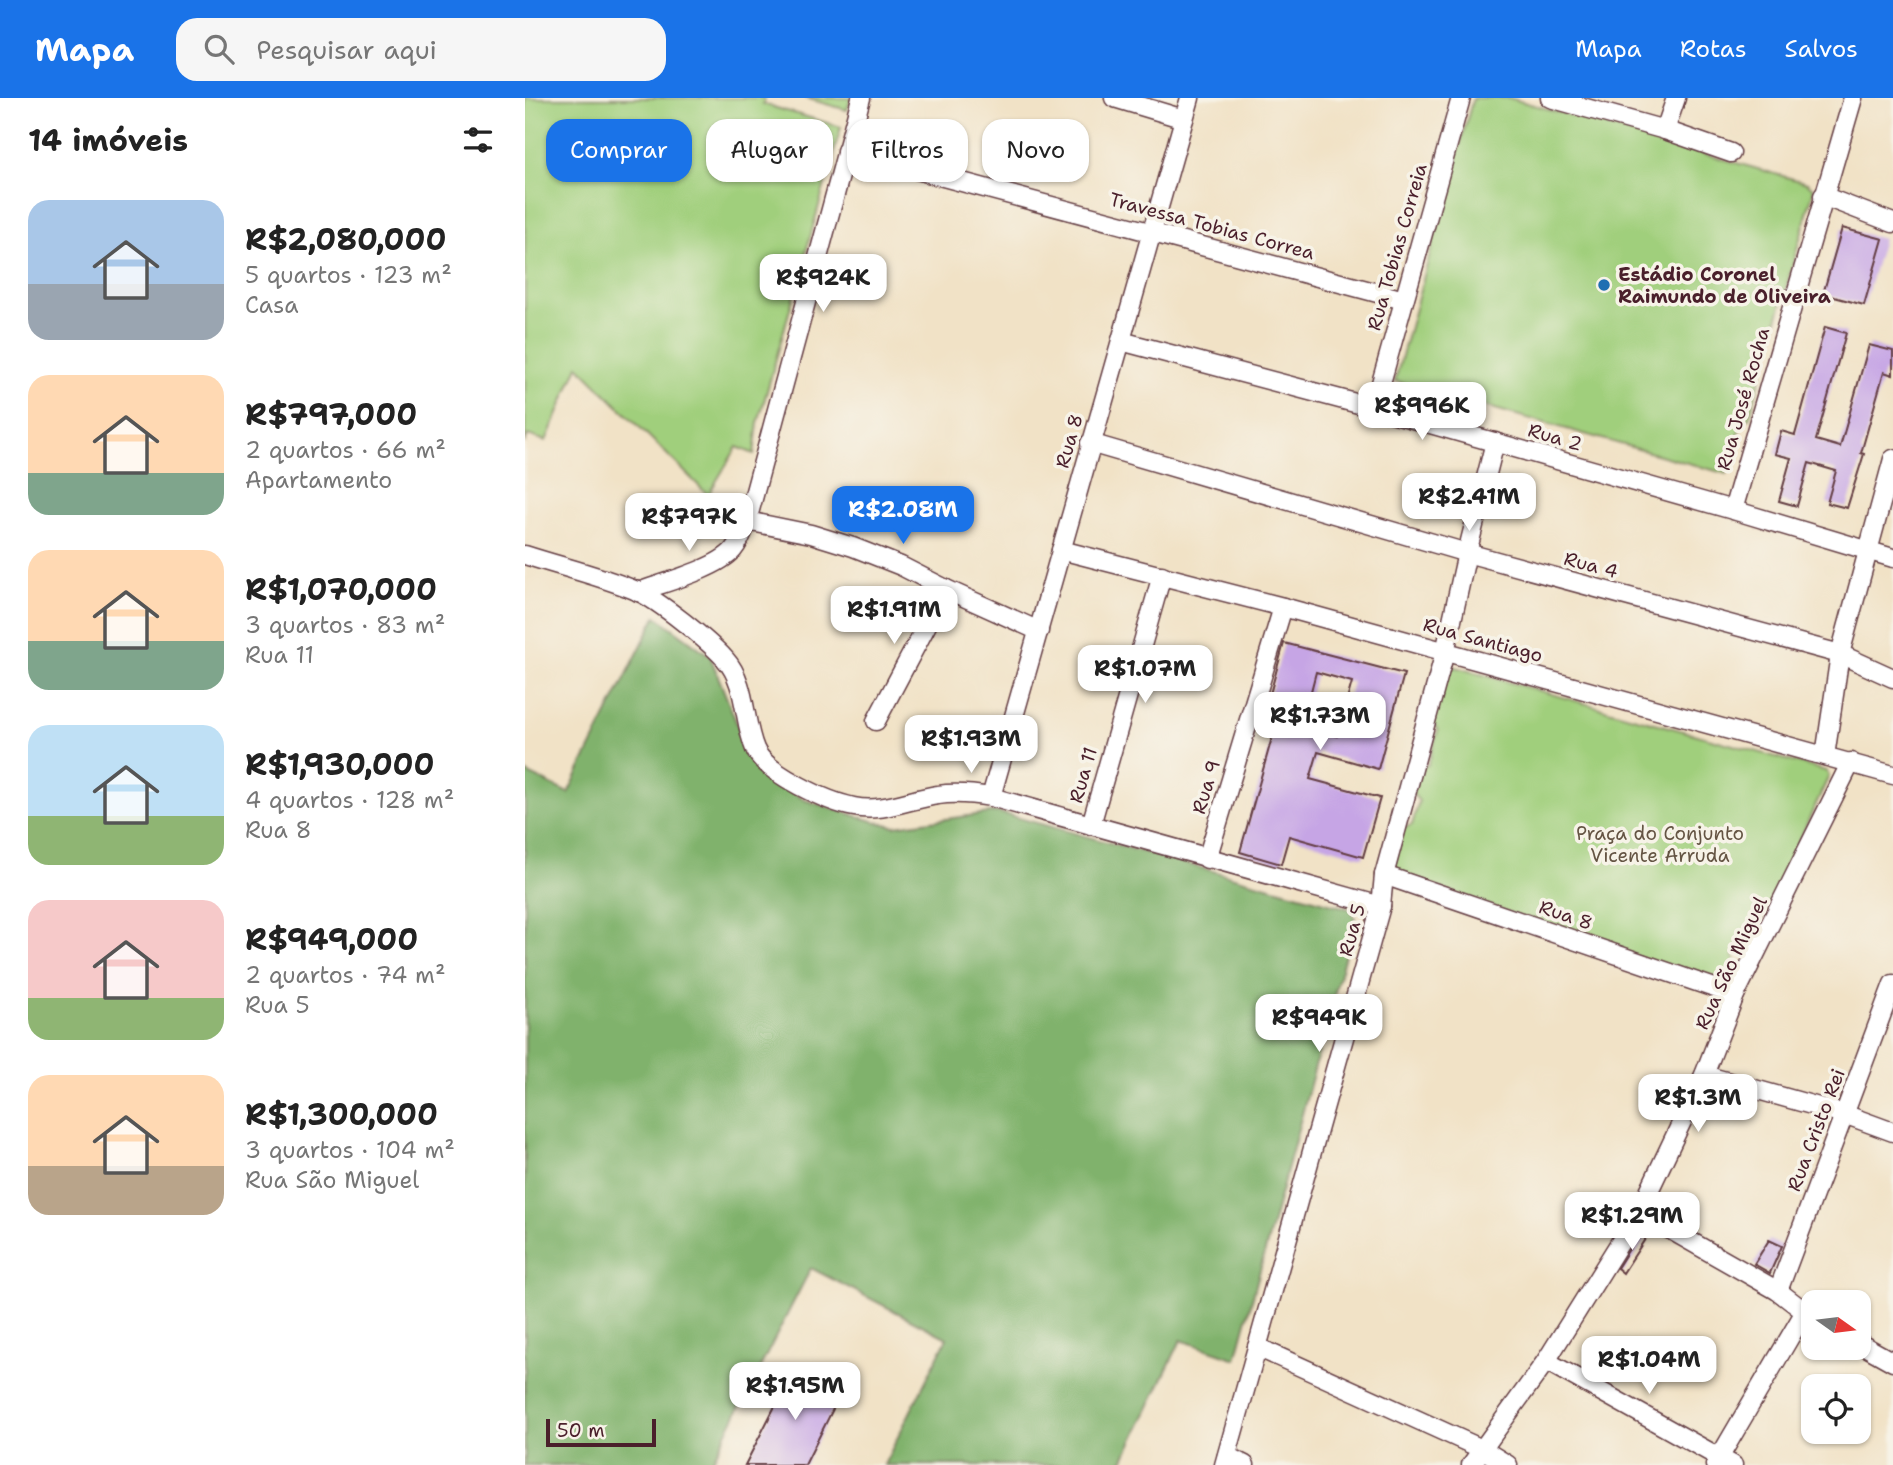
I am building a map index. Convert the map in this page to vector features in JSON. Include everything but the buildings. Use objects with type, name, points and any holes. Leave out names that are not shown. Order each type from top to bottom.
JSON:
[{"type":"street","points":[[638,592],[694,572],[723,558],[733,550],[747,521],[861,98]]},
{"type":"street","points":[[1114,98],[1184,119]]},
{"type":"street","name":"Rua 8","points":[[991,797],[1189,98]]},
{"type":"street","name":"Rua Tobias Correia","points":[[1374,408],[1461,98]]},
{"type":"street","points":[[1550,98],[1665,130],[1731,153]]},
{"type":"street","points":[[1665,130],[1676,98]]},
{"type":"street","name":"Rua José Rocha","points":[[1733,510],[1853,98]]},
{"type":"street","name":"Travessa Tobias Correa","points":[[846,151],[1404,300]]},
{"type":"street","points":[[1823,196],[1893,223]]},
{"type":"street","name":"Rua 2","points":[[1121,341],[1495,442],[1893,558]]},
{"type":"street","name":"Rua 5","points":[[1226,1460],[1381,906],[1384,875],[1445,652],[1495,442]]},
{"type":"street","name":"Rua 4","points":[[1090,443],[1467,552],[1840,654],[1893,678]]},
{"type":"street","points":[[1825,756],[1840,654],[1893,463]]},
{"type":"street","points":[[747,521],[811,534],[853,547],[901,566],[1039,631]]},
{"type":"street","name":"Rua Santiago","points":[[1061,550],[1283,607],[1893,775]]},
{"type":"street","points":[[525,555],[638,592],[696,633],[729,662],[739,687],[755,749],[761,759],[772,769],[830,799],[854,807],[873,809],[936,795],[962,793],[991,797],[1381,906]]},
{"type":"street","name":"Rua 11","points":[[1091,825],[1162,575]]},
{"type":"street","points":[[876,721],[946,589]]},
{"type":"street","name":"Rua 9","points":[[1207,859],[1283,607]]},
{"type":"street","name":"Rua São Miguel","points":[[1471,1465],[1546,1361],[1639,1212],[1704,1075],[1735,995],[1851,762]]},
{"type":"street","name":"Rua 8","points":[[1384,875],[1735,995]]},
{"type":"street","name":"Rua Cristo Rei","points":[[1778,1291],[1893,986]]},
{"type":"street","points":[[1704,1075],[1844,1114],[1893,1132]]},
{"type":"street","points":[[1639,1212],[1778,1291],[1801,1309]]},
{"type":"street","points":[[1546,1361],[1723,1462],[1801,1327]]},
{"type":"street","points":[[1257,1348],[1482,1449],[1508,1465]]},
{"type":"street","points":[[1871,1349],[1893,1360]]},
{"type":"street","points":[[1226,1460],[1245,1465]]},
{"type":"green space","points":[[525,98],[765,98],[763,104],[814,119],[706,119],[706,182],[826,182],[758,423],[754,454],[737,447],[708,495],[578,366],[546,441],[528,435],[525,443]]},
{"type":"green space","points":[[805,98],[851,98],[847,110]]},
{"type":"green space","name":"Estádio Coronel Raimundo de Oliveira","points":[[1473,98],[1509,98],[1807,183],[1814,189],[1749,419],[1743,418],[1727,474],[1395,381]]},
{"type":"green space","points":[[833,125],[841,127],[833,156]]},
{"type":"green space","points":[[656,616],[710,656],[743,739],[765,775],[805,800],[894,826],[997,812],[1351,909],[1355,918],[1236,1359],[1181,1340],[1121,1465],[884,1465],[947,1338],[811,1268],[710,1465],[525,1465],[525,772],[568,793]]},
{"type":"green space","name":"Praça do Conjunto Vicente Arruda","points":[[1448,665],[1826,771],[1829,776],[1761,922],[1747,926],[1733,956],[1738,968],[1729,989],[1392,872],[1400,829],[1412,825],[1419,801],[1410,791],[1416,768],[1428,765],[1438,730],[1430,720]]},
{"type":"place","name":"Estádio Coronel Raimundo de Oliveira","points":[[1604,285]]}]
